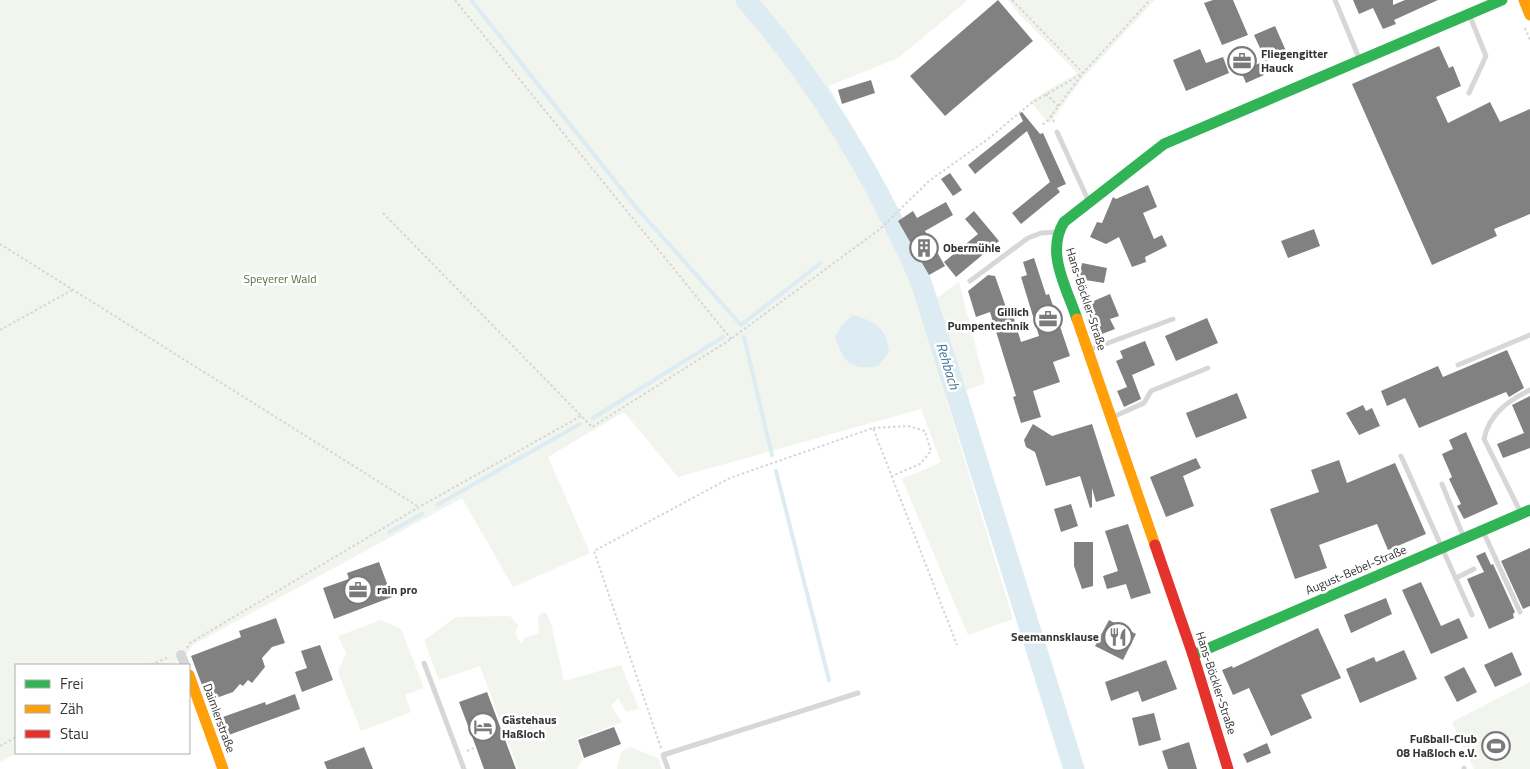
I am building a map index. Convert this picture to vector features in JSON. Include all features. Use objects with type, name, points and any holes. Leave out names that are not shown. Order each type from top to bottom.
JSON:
[{"type":"street","points":[[1057,232],[1064,222],[1164,144],[1502,0]]},
{"type":"street","points":[[1524,0],[1530,15]]},
{"type":"street","name":"Hans-Böckler-Straße","points":[[1057,232],[1054,242],[1055,254],[1193,655],[1228,769]]},
{"type":"street","name":"August-Bebel-Straße","points":[[1193,655],[1526,512]]},
{"type":"street","name":"Daimlerstraße","points":[[190,678],[223,769]]},
{"type":"lane","points":[[1335,0],[1360,59]]},
{"type":"lane","points":[[1469,13],[1486,56],[1469,93]]},
{"type":"lane","points":[[1057,132],[1089,202]]},
{"type":"lane","points":[[970,281],[1028,238],[1041,233],[1057,232]]},
{"type":"lane","points":[[1088,350],[1173,320]]},
{"type":"lane","points":[[1458,364],[1530,334]]},
{"type":"lane","points":[[1111,418],[1144,403],[1151,391],[1208,368]]},
{"type":"lane","points":[[1526,512],[1484,439],[1486,430],[1503,406],[1530,390]]},
{"type":"lane","points":[[1401,456],[1472,615]]},
{"type":"lane","points":[[1442,484],[1465,538]]},
{"type":"lane","points":[[1483,530],[1520,612]]},
{"type":"lane","points":[[1456,578],[1474,569]]},
{"type":"lane","points":[[424,663],[464,769]]},
{"type":"lane","points":[[668,769],[664,755],[858,693]]},
{"type":"path","points":[[455,0],[731,339]]},
{"type":"path","points":[[1012,0],[1082,73]]},
{"type":"path","points":[[1041,126],[1082,73],[1150,0]]},
{"type":"path","points":[[383,213],[592,427],[731,339],[890,220],[929,182],[988,139],[1030,104],[1082,73]]},
{"type":"path","points":[[1046,94],[1058,106]]},
{"type":"path","points":[[0,244],[419,507]]},
{"type":"path","points":[[0,330],[74,290]]},
{"type":"path","points":[[153,664],[176,654],[183,660],[190,643],[419,507],[581,416]]},
{"type":"path","points":[[664,755],[594,551],[730,478],[873,428],[908,426],[925,431],[931,451],[920,464],[892,476]]},
{"type":"path","points":[[873,428],[957,645]]},
{"type":"path","points":[[0,746],[15,738]]},
{"type":"green space","name":"Speyerer Wald","points":[[0,0],[968,0],[898,58],[829,86],[935,299],[959,282],[985,383],[946,399],[1013,619],[968,635],[902,479],[941,462],[921,409],[678,477],[624,412],[548,457],[590,553],[513,587],[462,498],[193,645],[184,658],[173,664],[15,664],[15,754],[0,762]]},
{"type":"green space","points":[[1008,0],[1155,0],[1083,78],[1049,124],[1030,101],[1077,73],[1019,14]]},
{"type":"green space","points":[[542,612],[546,613],[551,623],[564,681],[621,665],[639,709],[626,712],[618,698],[611,706],[622,722],[576,739],[583,759],[577,769],[518,769],[480,666],[439,680],[424,640],[456,617],[510,616],[518,625],[515,634],[521,644],[525,638],[539,633],[538,617]]},
{"type":"green space","points":[[381,620],[401,629],[424,688],[405,695],[411,712],[361,731],[338,672],[346,653],[338,636]]},
{"type":"green space","name":"Fußball-Club 08 Haßloch e.V.","points":[[1530,682],[1530,769],[1474,769],[1452,722]]},
{"type":"green space","points":[[630,747],[658,758],[662,769],[617,769],[621,752]]},
{"type":"shaded area","points":[[853,315],[878,326],[885,336],[889,352],[878,366],[854,366],[849,363],[842,353],[835,337],[842,325]]},
{"type":"building","points":[[998,0],[1033,41],[945,116],[910,76]]},
{"type":"building","points":[[1213,0],[1233,0],[1248,35],[1222,45],[1204,3]]},
{"type":"building","points":[[1353,0],[1393,0],[1393,5],[1405,0],[1438,0],[1394,20],[1396,24],[1383,29],[1373,8],[1359,14]]},
{"type":"building","points":[[1275,26],[1286,51],[1266,61],[1254,35]]},
{"type":"building","points":[[1439,46],[1449,68],[1453,66],[1461,86],[1436,97],[1448,123],[1490,102],[1500,122],[1530,109],[1530,214],[1494,229],[1497,236],[1432,265],[1352,84]]},
{"type":"building","points":[[1200,49],[1206,63],[1223,57],[1229,73],[1186,91],[1173,60]]},
{"type":"building","points":[[1260,63],[1264,75],[1246,83],[1241,71]]},
{"type":"building","points":[[871,80],[875,93],[842,104],[838,90]]},
{"type":"building","points":[[1022,112],[1040,134],[1043,133],[1066,184],[1057,188],[1060,192],[1021,224],[1012,213],[1050,182],[1027,131],[975,174],[968,165],[1023,121],[1019,113]]},
{"type":"building","points":[[950,173],[962,190],[953,196],[941,179]]},
{"type":"building","points":[[1148,185],[1157,207],[1143,213],[1154,239],[1162,235],[1167,246],[1145,257],[1146,262],[1132,267],[1119,237],[1106,244],[1090,237],[1097,222],[1102,223],[1113,197],[1116,199]]},
{"type":"building","name":"Obermühle","points":[[946,202],[953,215],[925,231],[945,266],[929,275],[898,221],[913,211],[917,218]]},
{"type":"building","points":[[974,211],[999,241],[956,277],[944,262],[978,234],[965,219]]},
{"type":"building","points":[[1314,229],[1320,246],[1288,258],[1281,241]]},
{"type":"building","points":[[1034,258],[1046,295],[1049,294],[1070,356],[1053,362],[1060,382],[1033,391],[1041,417],[1021,423],[1013,397],[1016,396],[990,312],[976,317],[968,291],[988,275],[995,276],[1008,313],[1012,312],[1021,342],[1039,336],[1021,277],[1027,275],[1023,262]]},
{"type":"building","points":[[1082,263],[1107,268],[1104,283],[1079,279]]},
{"type":"building","points":[[1110,294],[1119,316],[1110,319],[1115,329],[1102,334],[1089,303]]},
{"type":"building","points":[[1207,318],[1218,343],[1176,361],[1165,336]]},
{"type":"building","points":[[1145,341],[1155,365],[1132,375],[1141,399],[1124,407],[1117,391],[1127,387],[1116,361],[1123,358],[1120,351]]},
{"type":"building","points":[[1507,350],[1524,388],[1509,397],[1506,392],[1419,428],[1405,398],[1387,406],[1381,391],[1438,366],[1443,377]]},
{"type":"building","points":[[1237,393],[1247,418],[1196,438],[1186,413]]},
{"type":"building","points":[[1530,396],[1530,448],[1503,458],[1497,444],[1524,433],[1512,405]]},
{"type":"building","points":[[1363,405],[1366,411],[1372,408],[1380,426],[1359,435],[1346,413]]},
{"type":"building","points":[[1033,424],[1052,436],[1092,424],[1115,496],[1096,502],[1092,488],[1092,507],[1090,508],[1080,476],[1046,486],[1035,452],[1026,447],[1024,440]]},
{"type":"building","points":[[1466,432],[1498,504],[1464,519],[1457,506],[1461,504],[1449,479],[1452,477],[1442,454],[1453,449],[1449,440]]},
{"type":"building","points":[[1196,458],[1201,468],[1183,476],[1194,506],[1166,517],[1150,477]]},
{"type":"building","points":[[1339,460],[1347,483],[1395,463],[1426,534],[1388,550],[1377,524],[1374,525],[1319,545],[1327,568],[1295,579],[1270,509],[1319,492],[1311,470]]},
{"type":"building","points":[[1071,504],[1078,526],[1061,532],[1054,509]]},
{"type":"building","points":[[1128,524],[1151,593],[1131,599],[1126,584],[1107,589],[1103,576],[1118,571],[1105,531]]},
{"type":"building","points":[[1074,542],[1093,542],[1093,586],[1082,589],[1074,566]]},
{"type":"building","points":[[1530,548],[1530,606],[1523,609],[1501,561]]},
{"type":"building","points":[[1485,552],[1491,565],[1493,564],[1515,612],[1513,614],[1514,618],[1489,629],[1467,579],[1484,572],[1476,556]]},
{"type":"building","points":[[379,562],[392,597],[334,619],[323,588],[349,579],[347,573]]},
{"type":"building","points":[[1421,582],[1441,626],[1459,618],[1468,638],[1431,654],[1402,590]]},
{"type":"building","points":[[1386,598],[1392,614],[1351,633],[1344,615]]},
{"type":"building","points":[[276,618],[285,643],[272,647],[262,658],[265,667],[252,683],[248,680],[243,686],[240,684],[233,692],[208,701],[191,656],[241,637],[239,631]]},
{"type":"building","points":[[1109,620],[1136,634],[1123,660],[1095,646]]},
{"type":"building","points":[[1318,628],[1341,678],[1301,695],[1312,718],[1271,736],[1249,688],[1233,695],[1222,670],[1232,666],[1233,668]]},
{"type":"building","points":[[320,645],[333,680],[302,692],[295,672],[307,668],[301,651]]},
{"type":"building","points":[[1404,650],[1417,679],[1360,703],[1346,669],[1374,657],[1376,662]]},
{"type":"building","points":[[1512,652],[1522,675],[1495,687],[1484,665]]},
{"type":"building","points":[[1166,660],[1177,689],[1142,702],[1138,691],[1111,701],[1105,682]]},
{"type":"building","points":[[1464,667],[1477,692],[1457,702],[1444,677]]},
{"type":"building","points":[[487,692],[516,769],[484,769],[459,702]]},
{"type":"building","points":[[295,694],[300,709],[226,736],[220,718],[265,702],[266,705]]},
{"type":"building","points":[[1154,713],[1161,740],[1139,746],[1132,718]]},
{"type":"building","points":[[614,727],[621,744],[584,758],[578,740]]},
{"type":"building","points":[[1189,742],[1197,769],[1168,769],[1162,751]]},
{"type":"building","points":[[1267,743],[1271,753],[1247,763],[1243,754]]},
{"type":"building","points":[[364,747],[373,769],[327,769],[324,762]]},
{"type":"waterway","points":[[471,0],[634,205],[741,325],[821,263]]},
{"type":"waterway","name":"Rehbach","points":[[746,0],[798,65],[844,134],[866,170],[921,282],[1074,769]]},
{"type":"waterway","points":[[593,418],[723,337]]},
{"type":"waterway","points":[[744,337],[772,455]]},
{"type":"waterway","points":[[437,505],[580,424]]},
{"type":"waterway","points":[[776,471],[829,680]]},
{"type":"waterway","points":[[389,532],[422,514]]},
{"type":"traffic: fast","points":[[1077,319],[1063,283],[1057,258],[1059,234],[1064,222],[1164,144],[1502,0]]},
{"type":"traffic: fast","points":[[1193,655],[1530,510]]},
{"type":"traffic: slow","points":[[1524,0],[1530,15]]},
{"type":"traffic: slow","points":[[1077,319],[1155,545]]},
{"type":"traffic: slow","points":[[190,678],[223,769]]},
{"type":"traffic: jam","points":[[1155,545],[1193,655],[1228,769]]},
{"type":"place","name":"Fliegengitter Hauck","points":[[1242,61]]},
{"type":"place","name":"Obermühle","points":[[924,248]]},
{"type":"place","name":"Gillich Pumpentechnik","points":[[1048,319]]},
{"type":"place","name":"rain pro","points":[[358,590]]},
{"type":"place","name":"Seemannsklause","points":[[1118,637]]},
{"type":"place","name":"Gästehaus Haßloch","points":[[483,727]]},
{"type":"place","name":"Fußball-Club 08 Haßloch e.V.","points":[[1496,746]]}]
